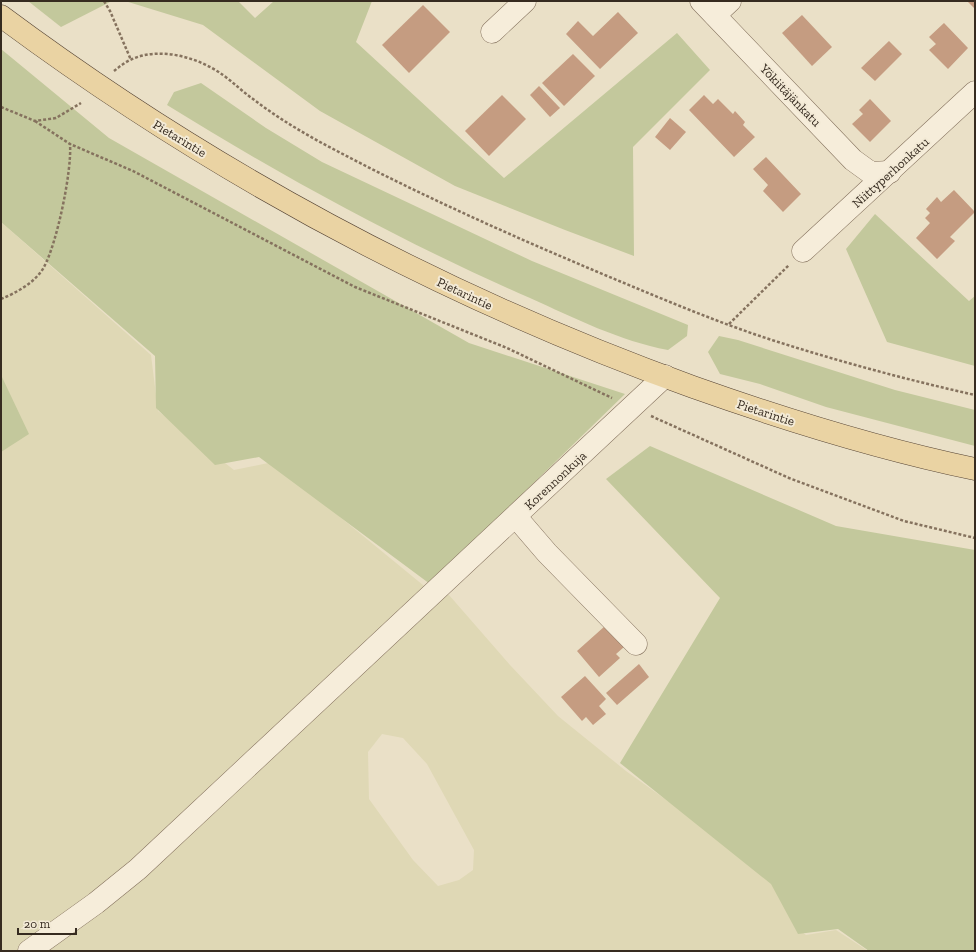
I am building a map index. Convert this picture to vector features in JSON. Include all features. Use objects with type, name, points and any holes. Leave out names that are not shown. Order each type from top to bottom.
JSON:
[{"type":"main road","name":"Pietarintie","points":[[1,16],[147,118],[238,173],[359,241],[460,292],[581,344],[744,405],[827,432],[901,452],[975,469]]},
{"type":"street","points":[[492,32],[525,1]]},
{"type":"street","name":"Yökiitäjänkatu","points":[[715,6],[853,160],[871,173],[890,172]]},
{"type":"street","name":"Niittyperhonkatu","points":[[803,251],[975,92]]},
{"type":"street","name":"Korennonkuja","points":[[29,951],[96,903],[138,869],[665,376]]},
{"type":"street","points":[[516,517],[547,554],[636,644]]},
{"type":"path","points":[[104,1],[110,11],[131,60]]},
{"type":"path","points":[[110,73],[131,60],[152,55],[174,55],[197,60],[222,75],[286,122],[336,151],[496,228],[634,287],[774,340],[899,377],[975,395]]},
{"type":"path","points":[[35,121],[56,118],[82,103]]},
{"type":"path","points":[[1,107],[35,121],[70,144],[133,171],[355,286],[507,348],[632,408],[796,481],[904,521],[975,538]]},
{"type":"path","points":[[1,299],[15,293],[33,279],[44,267],[53,243],[64,196],[71,160],[70,144]]},
{"type":"path","points":[[729,324],[803,251]]},
{"type":"shaded area","points":[[1,222],[151,355],[158,411],[234,470],[273,462],[429,590],[449,595],[510,665],[558,716],[626,771],[740,853],[773,881],[798,929],[806,935],[836,930],[868,951],[1,951]],"holes":[[[382,734],[403,738],[427,764],[474,850],[473,870],[459,880],[438,886],[413,860],[369,799],[368,752]]]},
{"type":"green space","points":[[28,1],[112,1],[61,27]]},
{"type":"green space","points":[[125,1],[238,1],[255,18],[274,1],[372,1],[356,42],[504,178],[677,33],[710,70],[633,147],[634,256],[455,186],[320,111],[203,25]]},
{"type":"green space","points":[[1,49],[109,138],[469,343],[625,394],[430,584],[259,457],[215,465],[156,408],[155,356],[1,222]]},
{"type":"green space","points":[[201,83],[266,128],[322,162],[532,261],[688,325],[687,336],[668,350],[632,341],[580,321],[436,255],[390,232],[255,158],[167,105],[174,92]]},
{"type":"green space","points":[[875,214],[969,301],[975,296],[975,366],[887,342],[846,249]]},
{"type":"green space","points":[[719,336],[738,340],[895,390],[975,410],[975,446],[826,407],[760,384],[720,374],[708,352]]},
{"type":"green space","points":[[1,375],[29,434],[1,452]]},
{"type":"green space","points":[[650,446],[836,526],[975,550],[975,951],[869,951],[838,929],[798,934],[771,884],[620,763],[720,598],[606,479]]},
{"type":"building","points":[[967,1],[975,1],[975,9]]},
{"type":"building","points":[[423,5],[450,32],[409,73],[382,45]]},
{"type":"building","points":[[618,12],[638,33],[600,69],[566,34],[578,21],[593,36]]},
{"type":"building","points":[[802,15],[832,47],[812,66],[782,33]]},
{"type":"building","points":[[944,23],[968,48],[948,69],[929,50],[936,44],[929,37]]},
{"type":"building","points":[[889,41],[902,54],[875,81],[861,68]]},
{"type":"building","points":[[573,54],[595,76],[564,106],[542,83]]},
{"type":"building","points":[[539,86],[560,108],[550,117],[530,95]]},
{"type":"building","points":[[502,95],[526,119],[489,156],[465,131]]},
{"type":"building","points":[[704,95],[713,104],[718,99],[733,114],[735,111],[745,122],[743,125],[755,137],[734,157],[689,110]]},
{"type":"building","points":[[870,99],[891,121],[870,142],[852,124],[863,114],[859,110]]},
{"type":"building","points":[[670,118],[686,132],[670,150],[655,137]]},
{"type":"building","points":[[766,157],[801,194],[783,212],[763,191],[768,185],[753,169]]},
{"type":"building","points":[[954,190],[975,212],[950,237],[955,241],[937,259],[916,238],[930,223],[925,218],[930,213],[926,209],[937,197],[941,202]]},
{"type":"building","points":[[605,626],[624,647],[616,654],[620,658],[599,677],[577,651]]},
{"type":"building","points":[[639,664],[649,677],[617,705],[606,693]]},
{"type":"building","points":[[585,676],[606,699],[599,706],[606,714],[593,725],[586,717],[582,721],[561,697]]}]
